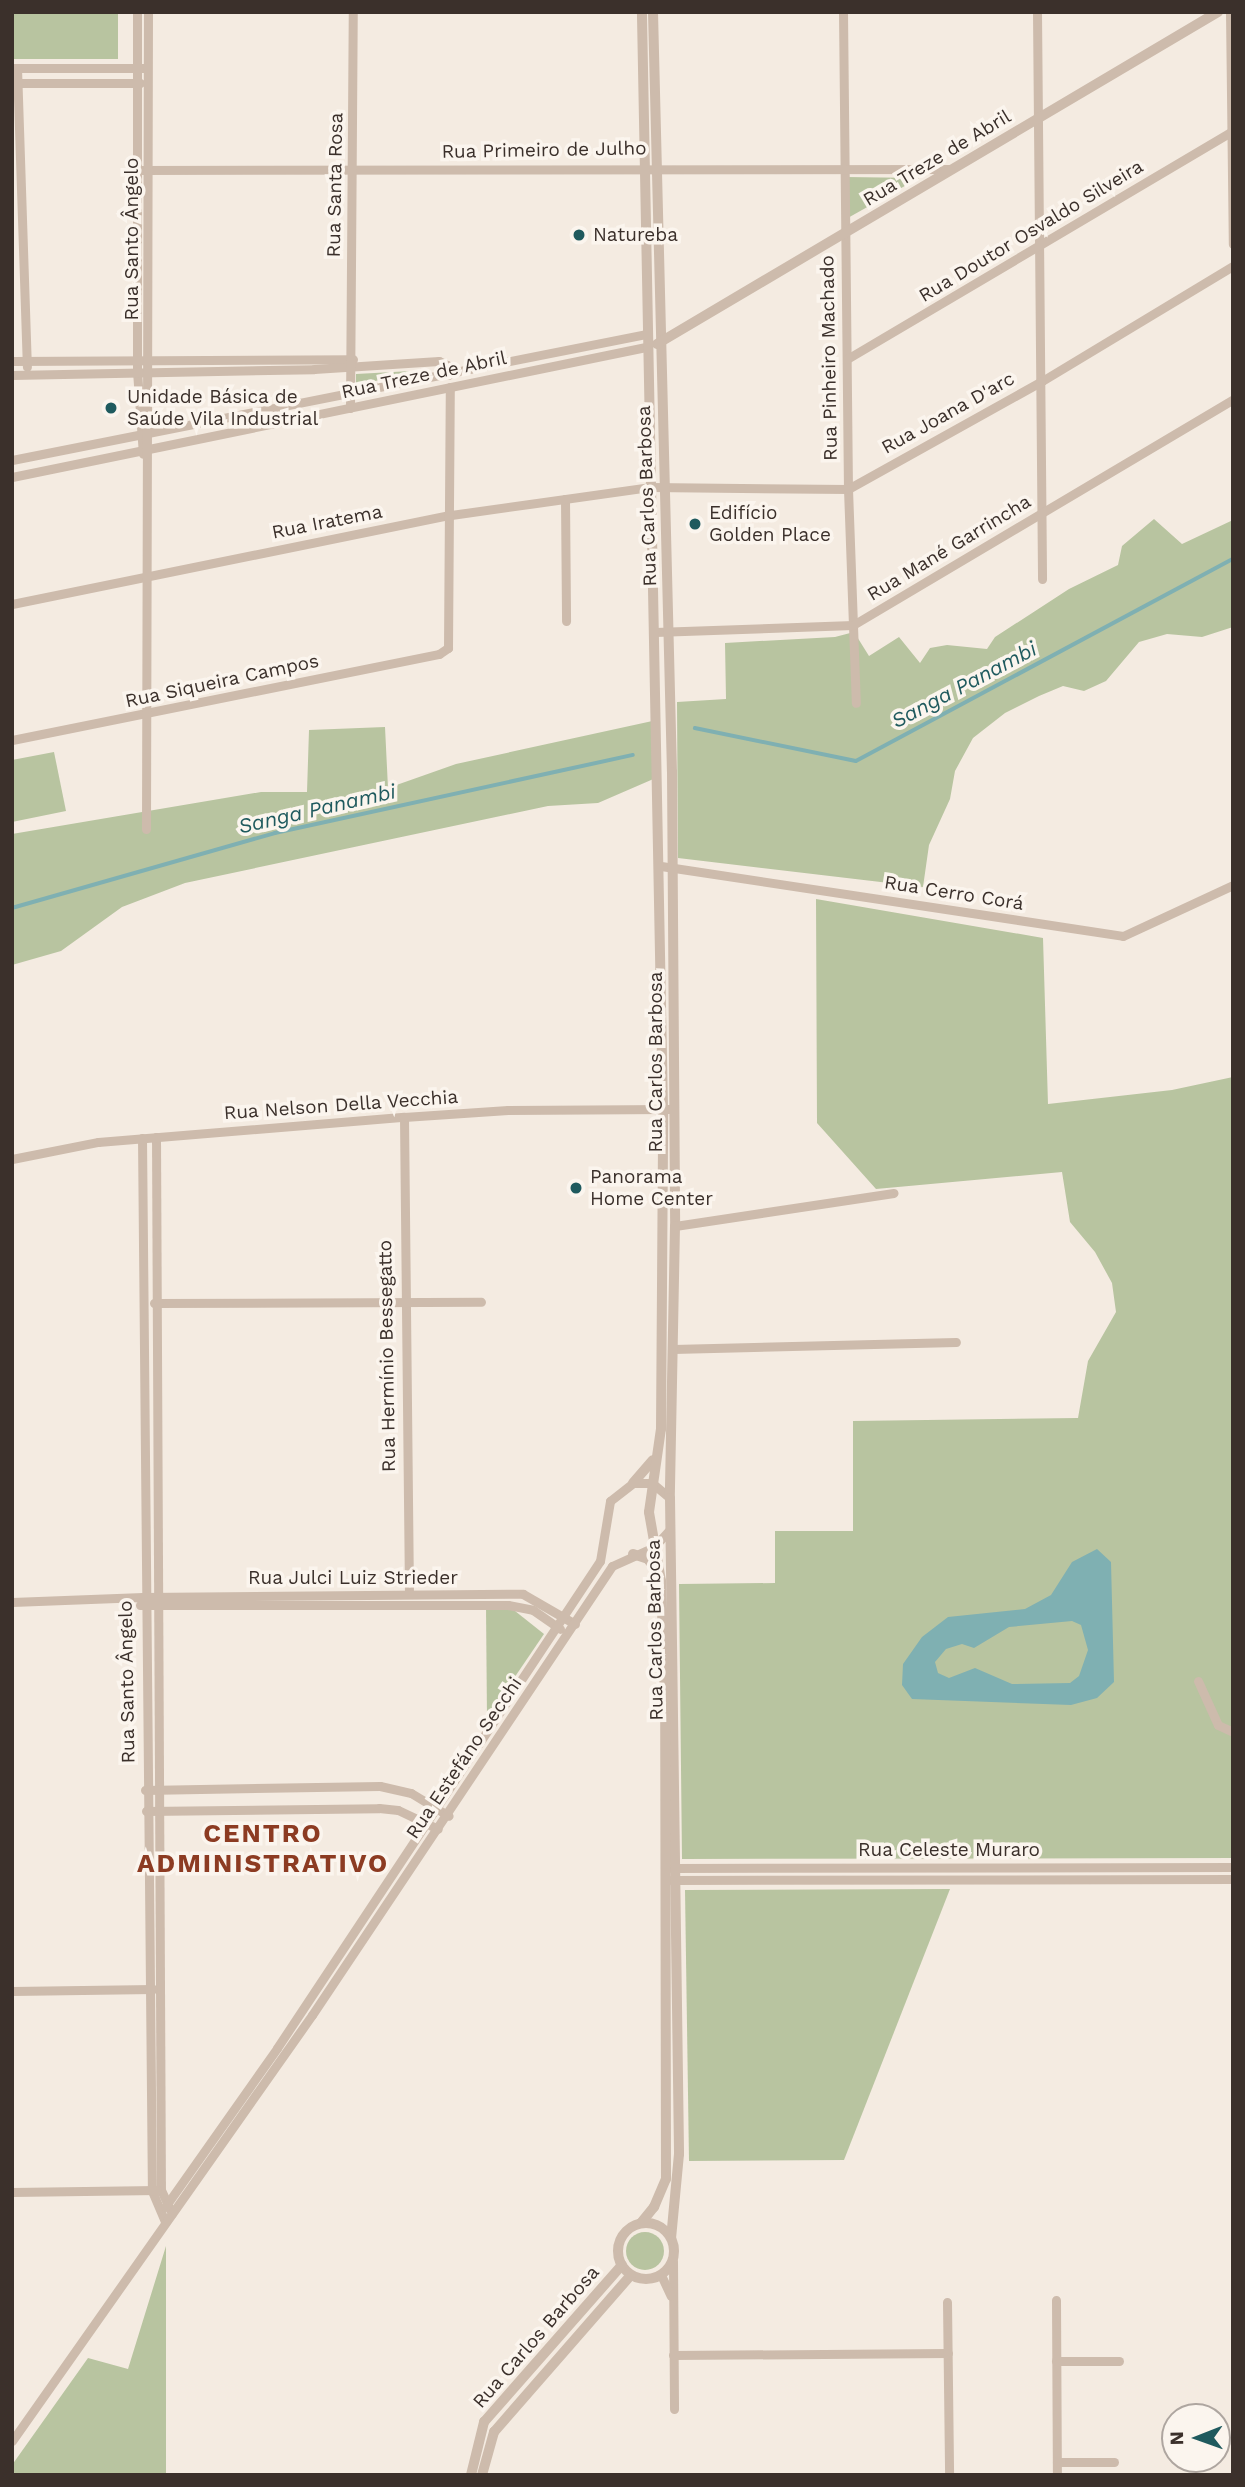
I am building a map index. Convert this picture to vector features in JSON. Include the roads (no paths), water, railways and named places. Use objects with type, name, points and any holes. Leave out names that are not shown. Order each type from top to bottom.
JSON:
[{"type":"street","name":"Rua Santo Ângelo","points":[[137,12],[137,366],[148,466],[146,830]]},
{"type":"street","name":"Rua Santo Ângelo","points":[[144,434],[149,366],[148,12]]},
{"type":"street","name":"Rua Santa Rosa","points":[[349,408],[354,169],[353,12]]},
{"type":"street","name":"Rua Carlos Barbosa","points":[[642,12],[659,338],[670,631],[668,1109],[657,1455],[652,1483],[654,1547],[661,1581],[669,1700]]},
{"type":"street","name":"Rua Carlos Barbosa","points":[[653,12],[646,347],[655,632],[667,865]]},
{"type":"street","name":"Rua Pinheiro Machado","points":[[843,12],[848,489],[856,704]]},
{"type":"street","points":[[1037,12],[1042,579]]},
{"type":"street","name":"Rua Treze de Abril","points":[[12,477],[646,347],[659,338],[675,333],[845,234],[950,169],[1218,12]]},
{"type":"street","points":[[1230,12],[1233,244]]},
{"type":"street","points":[[28,374],[14,68],[148,68]]},
{"type":"street","points":[[15,83],[148,83]]},
{"type":"street","name":"Rua Doutor Osvaldo Silveira","points":[[847,359],[1038,250],[1232,132]]},
{"type":"street","name":"Rua Primeiro de Julho","points":[[138,170],[650,167],[950,169]]},
{"type":"street","name":"Rua Joana D'arc","points":[[651,487],[848,489],[1042,381],[1233,266]]},
{"type":"street","name":"Rua Treze de Abril","points":[[12,460],[646,334],[659,338]]},
{"type":"street","points":[[12,361],[137,366],[439,361],[447,365],[449,375]]},
{"type":"street","points":[[12,375],[137,366]]},
{"type":"street","points":[[450,387],[451,515]]},
{"type":"street","name":"Rua Mané Garrincha","points":[[655,632],[853,625],[1233,399]]},
{"type":"street","name":"Rua Iratema","points":[[12,604],[451,515],[651,487]]},
{"type":"street","points":[[565,499],[566,621]]},
{"type":"street","name":"Rua Siqueira Campos","points":[[12,740],[439,654],[448,648],[450,639],[451,515]]},
{"type":"street","name":"Rua Cerro Corá","points":[[667,865],[1123,936],[1233,885]]},
{"type":"street","name":"Rua Carlos Barbosa","points":[[668,1109],[674,1226],[669,1700],[679,2154],[671,2238],[674,2409]]},
{"type":"street","name":"Rua Nelson Della Vecchia","points":[[12,1159],[142,1138],[404,1117],[508,1110],[668,1109]]},
{"type":"street","name":"Rua Hermínio Bessegatto","points":[[404,1117],[403,1305],[409,1594]]},
{"type":"street","name":"Rua Santo Ângelo","points":[[156,1137],[162,1790],[162,1989],[157,2190],[166,2204]]},
{"type":"street","name":"Rua Santo Ângelo","points":[[142,1138],[145,1790],[157,2190],[166,2217]]},
{"type":"street","points":[[674,1226],[894,1193]]},
{"type":"street","points":[[143,1303],[403,1305],[481,1302]]},
{"type":"street","points":[[673,1349],[956,1342]]},
{"type":"street","points":[[166,2217],[166,2204],[303,2007],[600,1561],[610,1501],[633,1483],[657,1455]]},
{"type":"street","points":[[633,1483],[652,1483],[670,1497]]},
{"type":"street","name":"Rua Estefáno Secchi","points":[[12,2441],[155,2232],[312,2015],[449,1816],[612,1566],[633,1554],[654,1547],[670,1529]]},
{"type":"street","points":[[633,1554],[648,1559],[661,1581]]},
{"type":"street","name":"Rua Julci Luiz Strieder","points":[[144,1602],[160,1596],[523,1594],[575,1624]]},
{"type":"street","name":"Rua Julci Luiz Strieder","points":[[12,1602],[125,1601],[144,1602],[160,1609],[508,1605],[533,1610],[568,1634]]},
{"type":"street","points":[[1198,1681],[1218,1725],[1233,1732]]},
{"type":"street","points":[[145,1790],[380,1786],[411,1793],[449,1816]]},
{"type":"street","points":[[146,1811],[379,1808],[438,1829]]},
{"type":"street","name":"Rua Celeste Muraro","points":[[672,1874],[1233,1867]]},
{"type":"street","name":"Rua Carlos Barbosa","points":[[672,1874],[666,2179],[654,2207],[641,2223],[621,2239],[622,2265],[631,2275],[641,2279],[661,2275],[673,2301]]},
{"type":"street","name":"Rua Celeste Muraro","points":[[672,1874],[1233,1879]]},
{"type":"street","points":[[12,1991],[162,1989]]},
{"type":"street","points":[[303,2007],[312,2015]]},
{"type":"street","points":[[12,2192],[157,2190]]},
{"type":"street","points":[[641,2223],[659,2225],[671,2238]]},
{"type":"street","points":[[661,2275],[673,2261]]},
{"type":"street","name":"Rua Carlos Barbosa","points":[[471,2475],[484,2422],[622,2265]]},
{"type":"street","name":"Rua Carlos Barbosa","points":[[482,2475],[494,2432],[631,2275]]},
{"type":"street","points":[[1056,2300],[1057,2475]]},
{"type":"street","points":[[947,2302],[948,2475]]},
{"type":"street","points":[[673,2355],[948,2353]]},
{"type":"street","points":[[1056,2361],[1119,2361]]},
{"type":"street","points":[[520,2378],[531,2390]]},
{"type":"street","points":[[1057,2462],[1114,2462]]},
{"type":"water","points":[[1097,1549],[1111,1562],[1114,1682],[1097,1698],[1071,1705],[912,1699],[902,1685],[903,1664],[922,1637],[948,1617],[1025,1609],[1051,1595],[1072,1562]],"holes":[[[1072,1621],[1081,1625],[1088,1650],[1079,1676],[1070,1683],[1012,1684],[975,1668],[949,1678],[938,1673],[935,1662],[946,1649],[962,1644],[974,1648],[1009,1627]]]},
{"type":"waterway","name":"Sanga Panambi","points":[[695,728],[856,761],[1233,559]]},
{"type":"waterway","name":"Sanga Panambi","points":[[12,908],[275,833],[633,755]]},
{"type":"place","name":"Natureba","points":[[579,235]]},
{"type":"place","name":"Unidade Básica de Saúde Vila Industrial","points":[[111,408]]},
{"type":"place","name":"Edifício Golden Place","points":[[695,524]]},
{"type":"place","name":"Panorama Home Center","points":[[576,1188]]},
{"type":"district","name":"CENTRO ADMINISTRATIVO","points":[[263,1849]]}]
